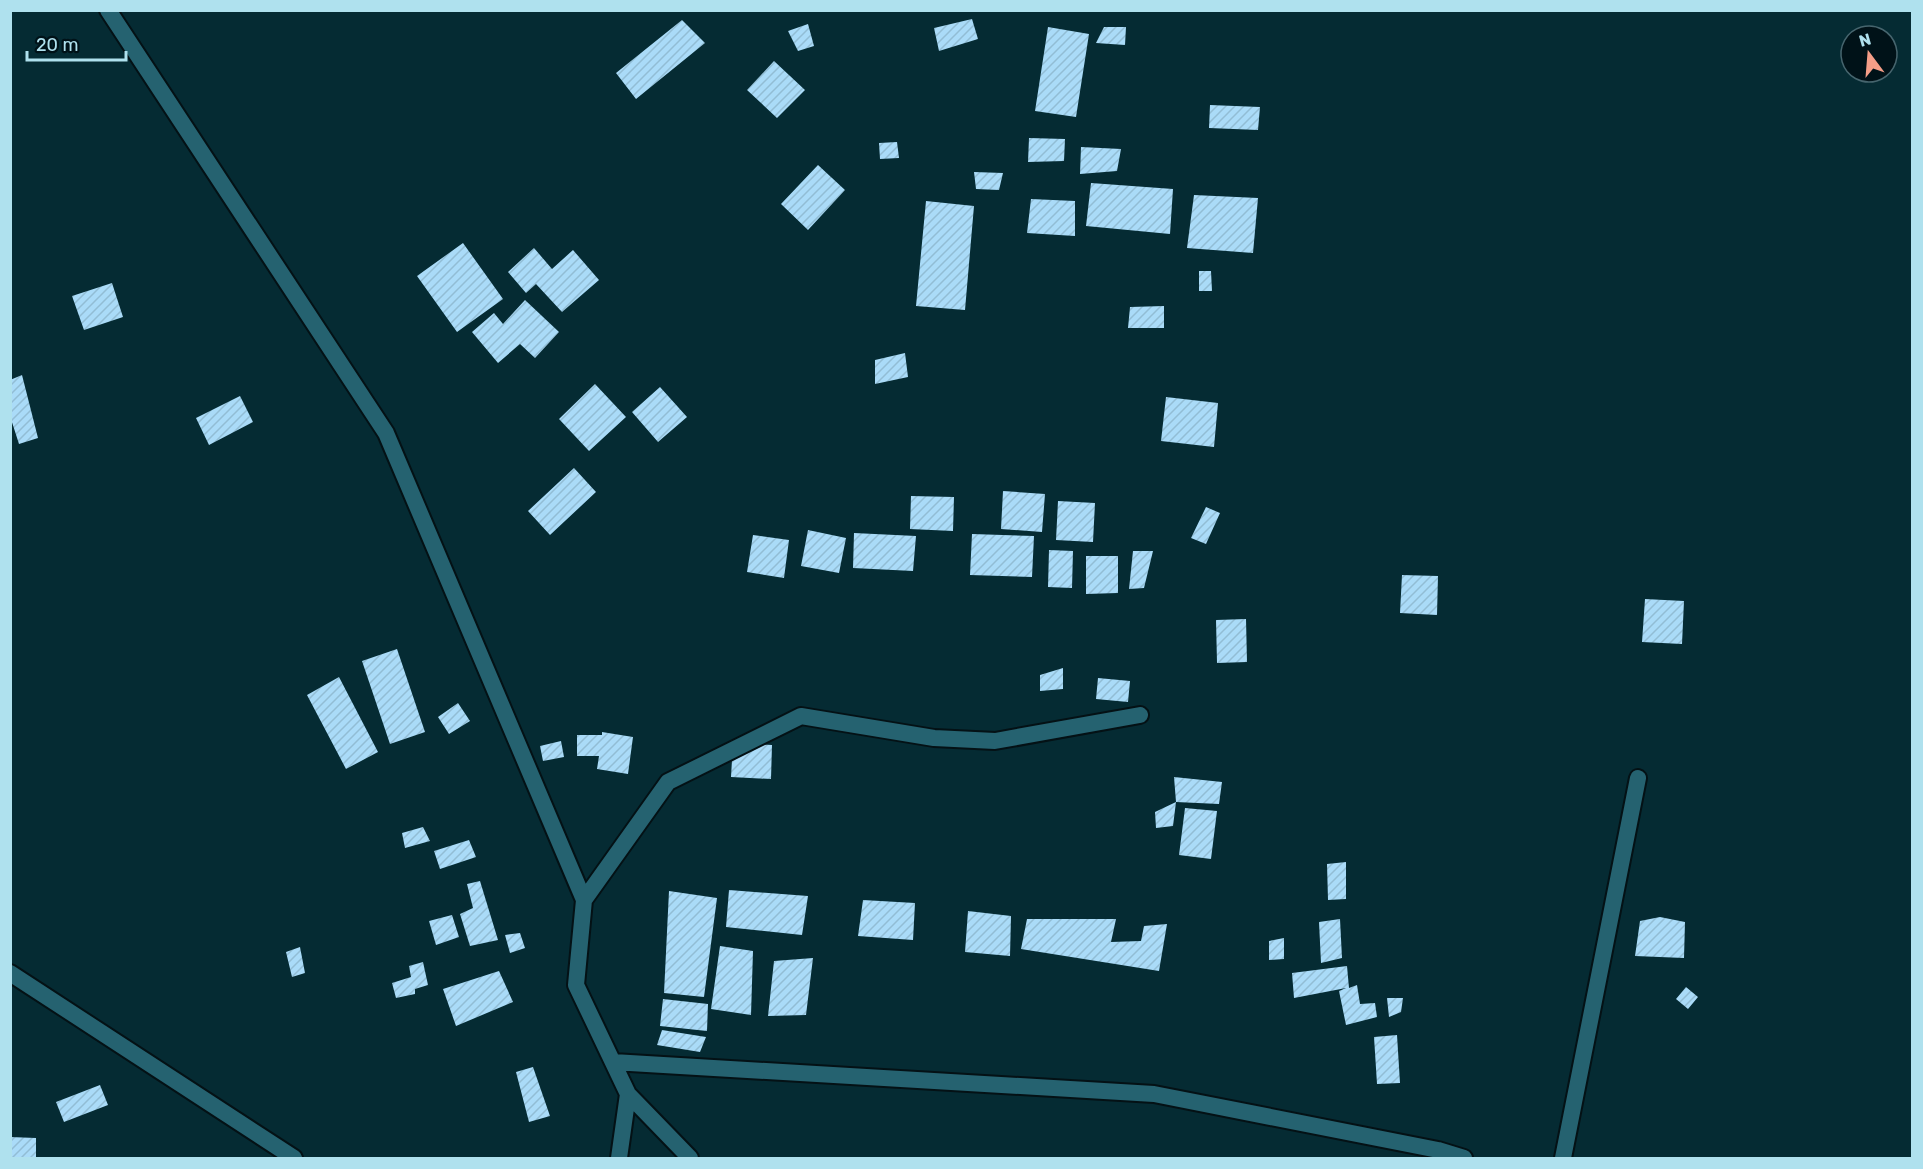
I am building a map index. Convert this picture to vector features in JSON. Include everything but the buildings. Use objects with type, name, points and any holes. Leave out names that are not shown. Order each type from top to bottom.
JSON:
[{"type":"street","points":[[108,10],[386,433],[584,900],[576,985],[628,1094],[690,1158]]},
{"type":"street","points":[[584,900],[668,782],[801,716],[934,738],[995,741],[1140,715]]},
{"type":"street","points":[[1563,1158],[1638,778]]},
{"type":"street","points":[[10,974],[294,1158]]},
{"type":"street","points":[[613,1062],[1154,1094],[1438,1150],[1464,1158]]},
{"type":"street","points":[[619,1158],[628,1094]]}]
